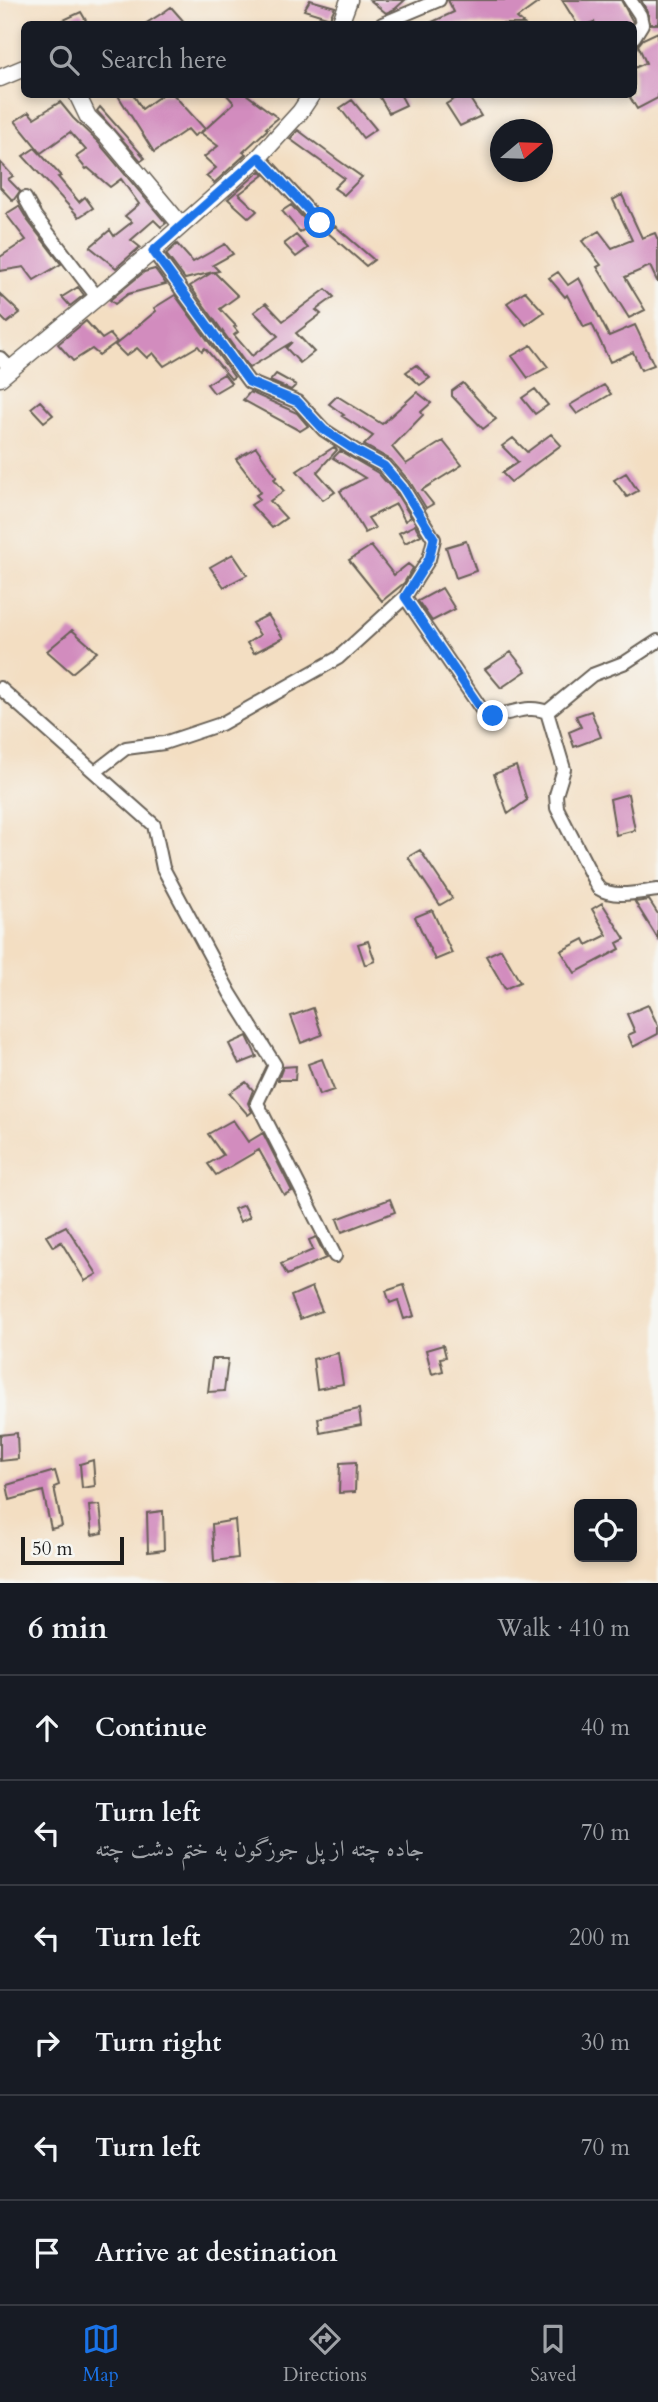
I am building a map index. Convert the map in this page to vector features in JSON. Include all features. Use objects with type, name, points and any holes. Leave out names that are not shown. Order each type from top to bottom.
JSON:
[{"type":"street","points":[[341,21],[349,0]]},
{"type":"street","points":[[389,21],[439,0]]},
{"type":"street","points":[[631,0],[642,24],[637,32]]},
{"type":"street","points":[[0,78],[21,69]]},
{"type":"street","points":[[79,98],[88,117],[181,225]]},
{"type":"street","points":[[3,368],[153,251],[259,157],[309,98]]},
{"type":"street","points":[[259,157],[320,223]]},
{"type":"street","points":[[25,198],[35,216],[97,297]]},
{"type":"street","points":[[95,772],[126,748],[164,743],[221,724],[338,659],[405,597],[429,559],[434,538],[403,488],[384,466],[324,430],[298,402],[249,382],[153,251]]},
{"type":"street","points":[[405,597],[484,713],[493,716],[537,707],[547,712],[564,769],[556,795],[558,808],[598,888],[606,894],[658,890]]},
{"type":"street","points":[[547,712],[592,675],[626,662],[658,642]]},
{"type":"street","points":[[0,688],[154,825],[163,868],[230,993],[275,1065],[257,1103],[335,1256]]},
{"type":"building","points":[[310,0],[335,7],[330,18],[304,10]]},
{"type":"building","points":[[370,0],[405,0],[386,13]]},
{"type":"building","points":[[448,0],[542,0],[517,18],[520,21],[434,21],[454,12]]},
{"type":"building","points":[[562,0],[621,0],[632,21],[575,21]]},
{"type":"building","points":[[641,0],[658,0],[658,24],[650,24]]},
{"type":"building","points":[[171,7],[183,21],[150,21]]},
{"type":"building","points":[[81,12],[86,21],[62,21]]},
{"type":"building","points":[[658,32],[658,98],[637,109],[630,98],[637,98],[637,67],[646,63],[638,45],[643,39]]},
{"type":"building","points":[[120,98],[135,98],[142,109],[157,98],[177,98],[205,129],[194,136],[188,129],[154,152]]},
{"type":"building","points":[[230,98],[251,98],[278,118],[243,152],[246,154],[214,183],[206,176],[216,168],[204,157],[218,146],[201,133],[234,103]]},
{"type":"building","points":[[380,98],[402,98],[406,105],[389,113]]},
{"type":"building","points":[[456,98],[470,98],[481,116],[460,126],[446,104]]},
{"type":"building","points":[[352,100],[376,129],[363,138],[340,108]]},
{"type":"building","points":[[60,102],[98,142],[166,223],[161,227],[154,220],[131,240],[140,247],[116,268],[90,247],[110,230],[114,236],[132,222],[125,216],[139,204],[121,179],[110,187],[86,169],[76,157],[86,150],[70,132],[41,153],[15,121],[29,112],[34,118]]},
{"type":"building","points":[[100,107],[145,158],[141,161],[97,111]]},
{"type":"building","points":[[298,130],[362,177],[344,195],[334,188],[344,178],[290,139]]},
{"type":"building","points":[[35,148],[61,176],[58,177],[79,202],[85,197],[93,208],[79,217],[23,156]]},
{"type":"building","points":[[0,162],[13,176],[8,179],[20,191],[13,201],[0,187]]},
{"type":"building","points":[[260,171],[264,175],[239,194],[257,211],[249,218],[228,199]]},
{"type":"building","points":[[622,195],[642,238],[655,233],[658,240],[658,283],[650,266],[625,277],[645,310],[629,318],[597,267],[601,265],[582,241],[599,231],[612,248],[632,240],[613,200]]},
{"type":"building","points":[[291,205],[311,226],[300,232],[282,211]]},
{"type":"building","points":[[19,206],[61,264],[34,280],[24,267],[0,271],[0,257],[26,240],[6,214]]},
{"type":"building","points":[[335,226],[374,260],[366,266],[327,232]]},
{"type":"building","points":[[296,235],[308,248],[296,257],[284,244]]},
{"type":"building","points":[[177,244],[193,262],[225,244],[233,254],[213,265],[219,271],[214,272],[238,296],[220,309],[236,326],[234,327],[238,332],[234,335],[252,356],[278,336],[254,312],[266,303],[283,321],[326,289],[334,297],[316,310],[321,314],[296,333],[314,352],[300,363],[286,348],[292,342],[249,368],[190,286],[213,272],[185,279],[166,254]]},
{"type":"building","points":[[155,269],[166,284],[128,294],[115,304],[110,300],[144,272]]},
{"type":"building","points":[[558,272],[568,285],[579,278],[609,336],[635,325],[654,365],[641,370],[633,352],[610,362],[592,324],[584,327],[567,295],[565,297],[549,278]]},
{"type":"building","points":[[78,287],[84,295],[70,306],[62,297]]},
{"type":"building","points":[[525,291],[544,312],[526,325],[507,303]]},
{"type":"building","points":[[0,294],[20,313],[7,323],[0,316]]},
{"type":"building","points":[[175,295],[234,377],[231,379],[205,348],[202,351],[198,346],[164,366],[153,353],[147,358],[137,348],[126,356],[115,345],[156,311],[154,308]]},
{"type":"building","points":[[86,321],[102,339],[110,334],[117,342],[99,355],[92,349],[73,361],[58,344]]},
{"type":"building","points":[[531,345],[548,367],[528,378],[512,356]]},
{"type":"building","points":[[416,365],[430,378],[420,385],[406,372]]},
{"type":"building","points":[[224,374],[231,383],[214,393],[207,384]]},
{"type":"building","points":[[276,374],[296,385],[291,390],[270,381]]},
{"type":"building","points":[[463,383],[496,419],[483,429],[452,396],[452,391]]},
{"type":"building","points":[[604,385],[611,394],[577,414],[570,405]]},
{"type":"building","points":[[535,389],[548,405],[535,414],[522,398]]},
{"type":"building","points":[[250,392],[297,413],[308,426],[300,431],[243,400]]},
{"type":"building","points":[[417,392],[431,403],[392,447],[406,464],[443,441],[462,465],[422,490],[433,504],[426,508],[410,482],[391,460],[364,445],[373,436],[329,404],[337,396],[382,424]]},
{"type":"building","points":[[40,401],[53,415],[44,422],[31,408]]},
{"type":"building","points":[[551,434],[561,445],[511,482],[502,473],[518,462],[502,446],[513,438],[527,452]]},
{"type":"building","points":[[256,447],[284,491],[270,501],[286,518],[272,528],[251,505],[260,499],[256,495],[261,492],[236,459]]},
{"type":"building","points":[[334,447],[337,450],[317,472],[335,492],[323,500],[297,471]]},
{"type":"building","points":[[340,451],[378,473],[396,493],[411,517],[405,521],[396,504],[368,518],[375,528],[365,533],[340,491],[365,478],[333,458]]},
{"type":"building","points":[[626,473],[638,491],[627,497],[614,480]]},
{"type":"building","points":[[415,525],[421,535],[405,543],[399,533]]},
{"type":"building","points":[[466,541],[476,571],[456,578],[446,547]]},
{"type":"building","points":[[371,546],[394,575],[408,564],[413,568],[404,583],[382,601],[349,560]]},
{"type":"building","points":[[233,554],[247,575],[224,587],[210,567]]},
{"type":"building","points":[[442,588],[455,609],[432,621],[418,601]]},
{"type":"building","points":[[268,615],[283,638],[254,653],[247,643],[260,635],[252,623]]},
{"type":"building","points":[[72,630],[97,652],[72,673],[47,651]]},
{"type":"building","points":[[511,652],[526,671],[501,688],[485,669]]},
{"type":"building","points":[[591,711],[601,737],[574,747],[569,732],[581,727],[576,716]]},
{"type":"building","points":[[516,766],[527,800],[508,814],[494,774]]},
{"type":"building","points":[[628,794],[635,830],[616,835],[610,799]]},
{"type":"building","points":[[420,850],[452,898],[440,905],[408,857]]},
{"type":"building","points":[[649,900],[658,914],[658,939],[635,902]]},
{"type":"building","points":[[602,903],[625,939],[617,943],[620,949],[575,973],[561,951],[584,939],[587,945],[607,935],[592,909]]},
{"type":"building","points":[[432,910],[452,953],[435,960],[415,917]]},
{"type":"building","points":[[368,941],[375,961],[365,965],[358,944]]},
{"type":"building","points":[[501,949],[520,982],[505,989],[486,956]]},
{"type":"building","points":[[648,1005],[658,1026],[658,1034],[633,1047],[628,1035],[635,1032],[627,1014]]},
{"type":"building","points":[[313,1008],[322,1035],[301,1043],[291,1016]]},
{"type":"building","points":[[247,1036],[257,1057],[239,1064],[229,1044]]},
{"type":"building","points":[[322,1059],[334,1090],[319,1095],[308,1064]]},
{"type":"building","points":[[296,1066],[295,1080],[278,1080],[283,1067]]},
{"type":"building","points":[[246,1082],[253,1090],[248,1103],[252,1112],[248,1115],[229,1093]]},
{"type":"building","points":[[233,1120],[248,1142],[263,1133],[292,1191],[284,1195],[259,1150],[216,1175],[208,1164],[223,1155],[208,1134]]},
{"type":"building","points":[[390,1199],[395,1212],[342,1232],[337,1219]]},
{"type":"building","points":[[244,1205],[250,1217],[240,1222],[234,1209]]},
{"type":"building","points":[[66,1226],[97,1274],[85,1281],[61,1242],[53,1247],[46,1236]]},
{"type":"building","points":[[316,1237],[326,1258],[287,1275],[281,1264],[313,1250],[309,1240]]},
{"type":"building","points":[[404,1285],[414,1316],[404,1319],[398,1300],[390,1303],[386,1291]]},
{"type":"building","points":[[312,1287],[322,1311],[300,1319],[291,1296]]},
{"type":"building","points":[[443,1345],[446,1357],[440,1358],[443,1371],[432,1374],[426,1350]]},
{"type":"building","points":[[338,1353],[343,1384],[317,1389],[313,1359]]},
{"type":"building","points":[[212,1359],[228,1359],[224,1391],[208,1392]]},
{"type":"building","points":[[359,1409],[361,1425],[320,1433],[318,1418]]},
{"type":"building","points":[[17,1433],[18,1459],[0,1461],[0,1435]]},
{"type":"building","points":[[93,1460],[95,1486],[82,1488],[80,1464]]},
{"type":"building","points":[[356,1462],[355,1492],[339,1493],[340,1463]]},
{"type":"building","points":[[55,1471],[59,1485],[54,1487],[62,1526],[51,1529],[43,1491],[10,1500],[7,1485]]},
{"type":"building","points":[[100,1505],[103,1533],[92,1535],[89,1506]]},
{"type":"building","points":[[163,1511],[164,1550],[148,1552],[147,1513]]},
{"type":"building","points":[[235,1520],[238,1558],[214,1561],[212,1524]]},
{"type":"route","points":[[320,223],[259,157],[153,251],[249,382],[298,402],[324,430],[384,466],[403,488],[434,538],[429,559],[405,597],[484,713],[493,716]]}]
